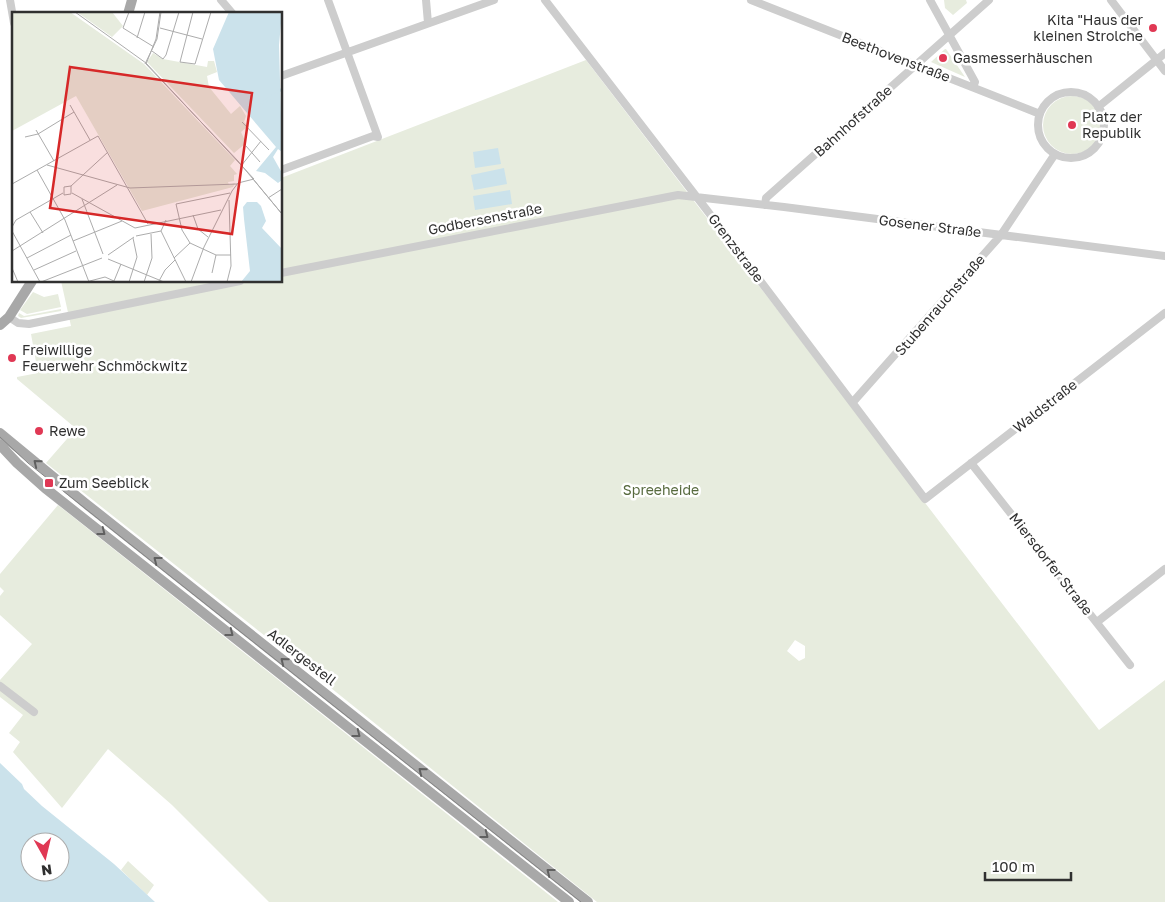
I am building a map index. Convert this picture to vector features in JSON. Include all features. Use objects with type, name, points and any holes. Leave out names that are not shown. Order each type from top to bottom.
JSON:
[{"type":"main road","points":[[0,325],[9,317],[31,282]]},
{"type":"main road","name":"Adlergestell","points":[[0,433],[85,504],[588,902]]},
{"type":"main road","name":"Adlergestell","points":[[0,445],[44,488],[569,902]]},
{"type":"street","points":[[221,0],[231,12]]},
{"type":"street","points":[[282,170],[373,136],[378,137],[328,0]]},
{"type":"street","points":[[426,0],[428,24]]},
{"type":"street","points":[[282,76],[347,49],[428,24],[494,0]]},
{"type":"street","name":"Grenzstraße","points":[[545,0],[925,498]]},
{"type":"street","name":"Beethovenstraße","points":[[751,0],[1040,114]]},
{"type":"street","points":[[930,0],[975,82],[973,87]]},
{"type":"street","name":"Bahnhofstraße","points":[[765,204],[766,198],[989,0]]},
{"type":"street","points":[[1111,0],[1165,71]]},
{"type":"street","points":[[1098,107],[1165,53]]},
{"type":"street","points":[[1078,93],[1086,96],[1098,107],[1104,127],[1097,145],[1088,153],[1078,157],[1064,157],[1055,154],[1044,144],[1038,120],[1049,101],[1056,96],[1078,93]]},
{"type":"street","name":"Stubenrauchstraße","points":[[853,402],[1001,235],[1055,154]]},
{"type":"street","name":"Godbersenstraße","points":[[282,273],[671,196],[695,196]]},
{"type":"street","name":"Gosener Straße","points":[[695,196],[1165,256]]},
{"type":"street","points":[[9,317],[18,323],[28,324],[235,282]]},
{"type":"street","name":"Waldstraße","points":[[925,498],[1165,313]]},
{"type":"street","name":"Miersdorfer Straße","points":[[971,463],[1130,665]]},
{"type":"street","points":[[1097,622],[1165,569]]},
{"type":"street","points":[[0,686],[34,712]]},
{"type":"green space","points":[[944,0],[966,0],[967,3],[953,15],[945,8]]},
{"type":"green space","points":[[946,49],[965,77],[931,62]]},
{"type":"green space","name":"Spreeheide","points":[[586,60],[1099,730],[1165,680],[1165,902],[597,902],[326,684],[46,463],[73,432],[70,430],[73,426],[17,379],[17,377],[38,373],[31,334],[71,326],[61,282],[282,282],[282,178]],"holes":[[[795,640],[805,646],[805,658],[799,661],[787,651]]]},
{"type":"green space","name":"Platz der Republik","points":[[1066,96],[1078,96],[1093,104],[1101,119],[1101,131],[1093,146],[1078,154],[1066,154],[1051,146],[1043,131],[1043,119],[1051,104]]},
{"type":"green space","points":[[33,292],[44,297],[58,294],[61,307],[27,314],[20,310]]},
{"type":"green space","points":[[61,309],[61,311],[21,318],[18,316],[19,313],[24,316]]},
{"type":"green space","points":[[58,505],[558,902],[269,902],[172,805],[108,749],[62,808],[13,752],[20,742],[9,733],[23,715],[0,697],[0,680],[32,644],[0,615],[0,596],[4,591],[0,587],[0,574]]},
{"type":"green space","points":[[128,861],[154,885],[147,895],[121,870]]},
{"type":"water","points":[[498,148],[501,164],[475,168],[473,152]]},
{"type":"water","points":[[504,168],[507,184],[474,190],[471,175]]},
{"type":"water","points":[[510,190],[512,204],[475,210],[473,196]]},
{"type":"water","points":[[0,763],[42,806],[114,864],[155,902],[0,902]]},
{"type":"tram line","points":[[0,437],[28,463],[581,902]]},
{"type":"place","name":"Kita \"Haus der kleinen Strolche","points":[[1153,28]]},
{"type":"place","name":"Gasmesserhäuschen","points":[[943,58]]},
{"type":"place","name":"Platz der Republik","points":[[1072,125]]},
{"type":"place","name":"Freiwillige Feuerwehr Schmöckwitz","points":[[12,358]]},
{"type":"place","name":"Rewe","points":[[39,431]]},
{"type":"place","name":"Zum Seeblick","points":[[49,483]]}]
